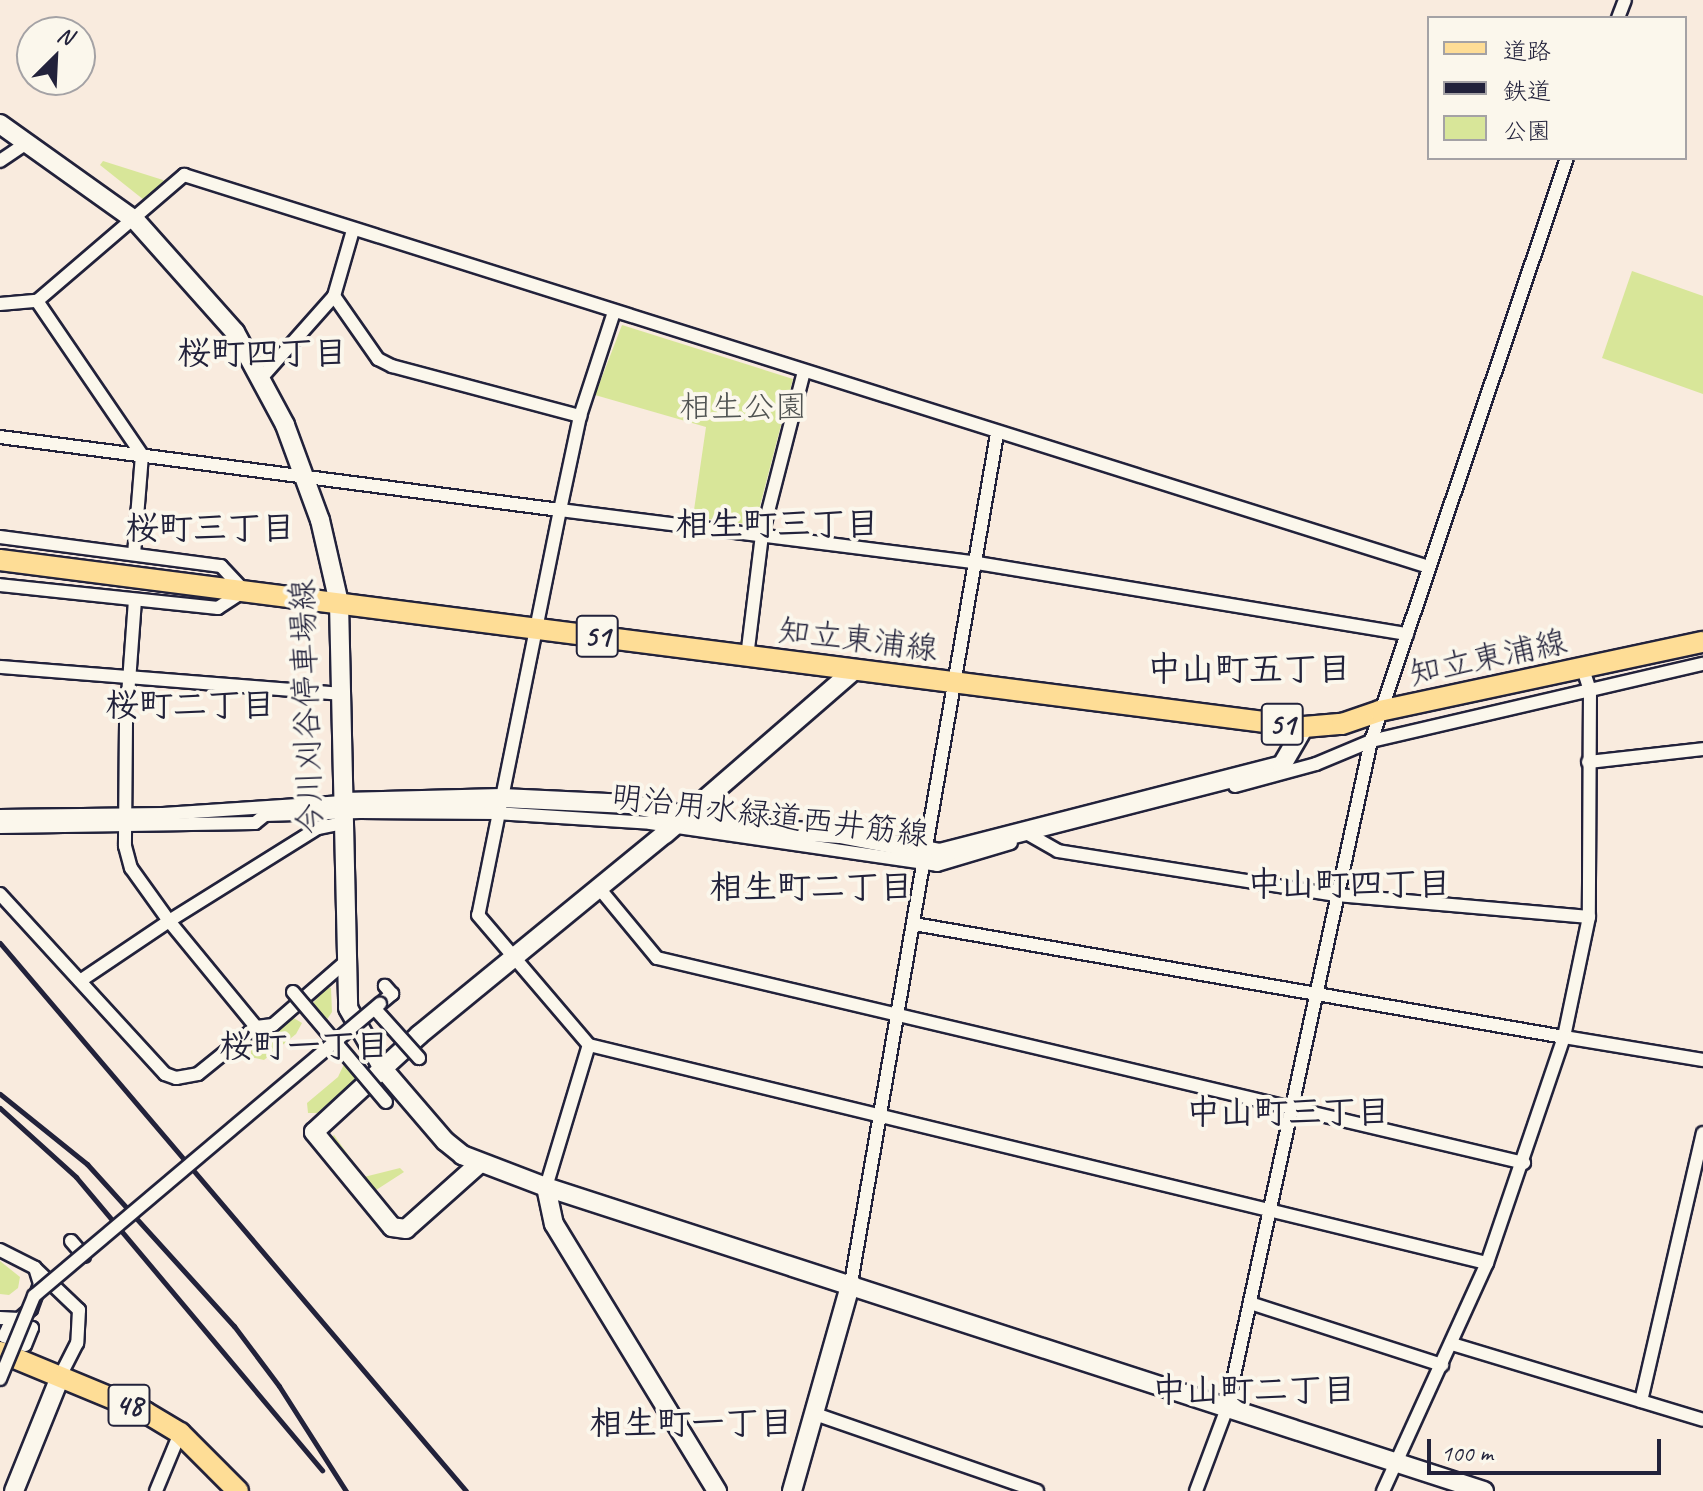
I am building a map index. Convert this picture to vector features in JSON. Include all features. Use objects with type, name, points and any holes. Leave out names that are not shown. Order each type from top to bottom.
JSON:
[{"type":"main road","name":"知立東浦線","points":[[0,560],[1304,727],[1342,724],[1380,711],[1703,642]]},
{"type":"main road","name":"48","points":[[0,1352],[145,1412],[180,1433],[238,1491]]},
{"type":"street","name":"今川刈谷停車場線","points":[[0,124],[136,221],[203,292],[263,376],[307,476],[339,603],[343,694],[344,963],[348,1008],[384,1070],[445,1141],[480,1163],[546,1187],[851,1283],[1484,1491]]},
{"type":"street","points":[[0,161],[28,142]]},
{"type":"street","points":[[1196,1491],[1227,1408],[1266,1211],[1371,741],[1566,160]]},
{"type":"street","points":[[0,304],[37,301],[136,221],[184,175],[997,434],[1429,567]]},
{"type":"street","points":[[263,376],[334,296],[353,230]]},
{"type":"street","points":[[334,296],[378,359],[392,366],[580,416]]},
{"type":"street","points":[[37,301],[142,455],[134,554]]},
{"type":"street","points":[[614,312],[580,416],[478,915],[589,1045],[1487,1263]]},
{"type":"street","points":[[747,657],[762,535],[804,371]]},
{"type":"street","points":[[792,1491],[851,1283],[997,434]]},
{"type":"street","points":[[0,437],[977,563],[1407,634]]},
{"type":"street","points":[[0,537],[221,566],[244,591],[218,608],[0,585]]},
{"type":"street","points":[[135,600],[124,821],[131,868],[169,921],[256,1027]]},
{"type":"street","points":[[0,827],[499,806],[629,804],[678,822],[926,856],[1290,773],[1371,741],[1703,664]]},
{"type":"street","points":[[0,667],[343,694]]},
{"type":"street","points":[[1383,1491],[1487,1263],[1524,1163],[1564,1037],[1589,917],[1590,691],[1583,669]]},
{"type":"street","points":[[480,1163],[406,1229],[392,1227],[314,1132],[854,670]]},
{"type":"street","points":[[1028,834],[1282,765],[1304,727]]},
{"type":"street","points":[[1588,762],[1703,749]]},
{"type":"street","points":[[80,981],[169,921],[343,813]]},
{"type":"street","points":[[0,816],[124,821]]},
{"type":"street","points":[[1028,834],[1058,851],[1337,895],[1589,917]]},
{"type":"street","points":[[599,888],[657,958],[1524,1163]]},
{"type":"street","points":[[0,894],[165,1074],[188,1079],[256,1027],[273,1025],[344,963]]},
{"type":"street","points":[[914,924],[1315,997],[1703,1060]]},
{"type":"street","points":[[0,1379],[34,1296],[392,994],[385,986]]},
{"type":"street","points":[[293,992],[386,1102]]},
{"type":"street","points":[[375,1009],[419,1058]]},
{"type":"street","points":[[589,1045],[546,1187],[554,1224],[717,1491]]},
{"type":"street","points":[[1641,1401],[1703,1133]]},
{"type":"street","points":[[71,1241],[84,1256]]},
{"type":"street","points":[[0,1250],[35,1268],[79,1310],[77,1343],[14,1491]]},
{"type":"street","points":[[4,1323],[19,1319],[31,1309],[40,1284],[35,1268]]},
{"type":"street","points":[[1250,1303],[1442,1365]]},
{"type":"street","points":[[1452,1344],[1703,1420]]},
{"type":"street","points":[[815,1414],[1037,1491]]},
{"type":"street","points":[[156,1491],[180,1433]]},
{"type":"green space","points":[[103,161],[163,180],[166,185],[144,200],[100,165]]},
{"type":"green space","points":[[1632,271],[1703,296],[1703,394],[1602,358]]},
{"type":"green space","name":"相生公園","points":[[622,325],[793,379],[755,525],[693,517],[706,427],[595,395]]},
{"type":"green space","points":[[327,987],[331,988],[332,1012],[326,1021],[313,1003]]},
{"type":"green space","points":[[292,1017],[302,1023],[296,1034],[264,1060],[251,1057],[251,1044]]},
{"type":"green space","points":[[345,1062],[357,1071],[352,1084],[317,1113],[308,1113],[307,1103],[338,1077]]},
{"type":"green space","points":[[334,1135],[364,1177],[400,1168],[404,1172],[373,1192],[329,1140]]},
{"type":"green space","points":[[0,1261],[20,1277],[18,1288],[9,1295],[0,1294]]},
{"type":"railway","points":[[0,943],[466,1491]]},
{"type":"railway","points":[[0,1094],[87,1164],[234,1326],[279,1386],[346,1491]]},
{"type":"railway","points":[[0,1108],[76,1177],[322,1470]]},
{"type":"district","name":"桜町四丁目","points":[[262,353]]},
{"type":"district","name":"相生町三丁目","points":[[777,524]]},
{"type":"district","name":"桜町三丁目","points":[[210,528]]},
{"type":"district","name":"中山町五丁目","points":[[1249,669]]},
{"type":"district","name":"桜町二丁目","points":[[190,705]]},
{"type":"district","name":"中山町四丁目","points":[[1349,884]]},
{"type":"district","name":"相生町二丁目","points":[[811,887]]},
{"type":"district","name":"桜町一丁目","points":[[304,1046]]},
{"type":"district","name":"中山町三丁目","points":[[1288,1112]]},
{"type":"district","name":"中山町二丁目","points":[[1254,1390]]},
{"type":"district","name":"相生町一丁目","points":[[691,1423]]}]
